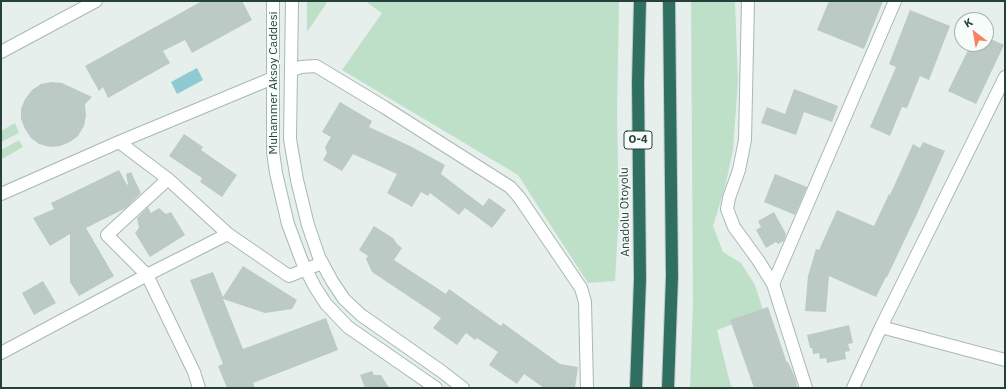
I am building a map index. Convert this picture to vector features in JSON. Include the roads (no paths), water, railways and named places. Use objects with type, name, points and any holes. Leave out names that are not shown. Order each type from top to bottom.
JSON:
[{"type":"highway","name":"Anadolu Otoyolu","points":[[636,388],[640,280],[638,83],[640,1]]},
{"type":"highway","points":[[668,388],[672,276],[669,1]]},
{"type":"street","points":[[1,52],[96,1]]},
{"type":"street","name":"Muhammer Aksoy Caddesi","points":[[273,1],[272,144],[276,173],[288,224],[294,242],[315,287],[326,304],[348,327],[436,388]]},
{"type":"street","name":"Muhammer Aksoy Caddesi","points":[[292,1],[290,139],[297,180],[308,225],[322,263],[344,299],[361,315],[442,371],[462,388]]},
{"type":"street","points":[[748,1],[745,140],[739,170],[729,198],[728,209],[734,228],[758,260],[772,284],[806,388]]},
{"type":"street","points":[[772,284],[895,1]]},
{"type":"street","points":[[1,194],[119,142],[292,70],[300,67],[316,66],[510,187],[519,197],[580,288],[585,302],[587,388]]},
{"type":"street","points":[[853,388],[881,327],[1001,96],[1005,77]]},
{"type":"street","points":[[119,142],[168,179],[228,234],[289,276],[322,263]]},
{"type":"street","points":[[168,179],[107,235],[147,275],[194,372],[199,388]]},
{"type":"street","points":[[1,354],[147,275],[228,234]]},
{"type":"street","points":[[881,327],[1005,360]]},
{"type":"water","points":[[197,68],[203,80],[177,94],[171,82]]}]
